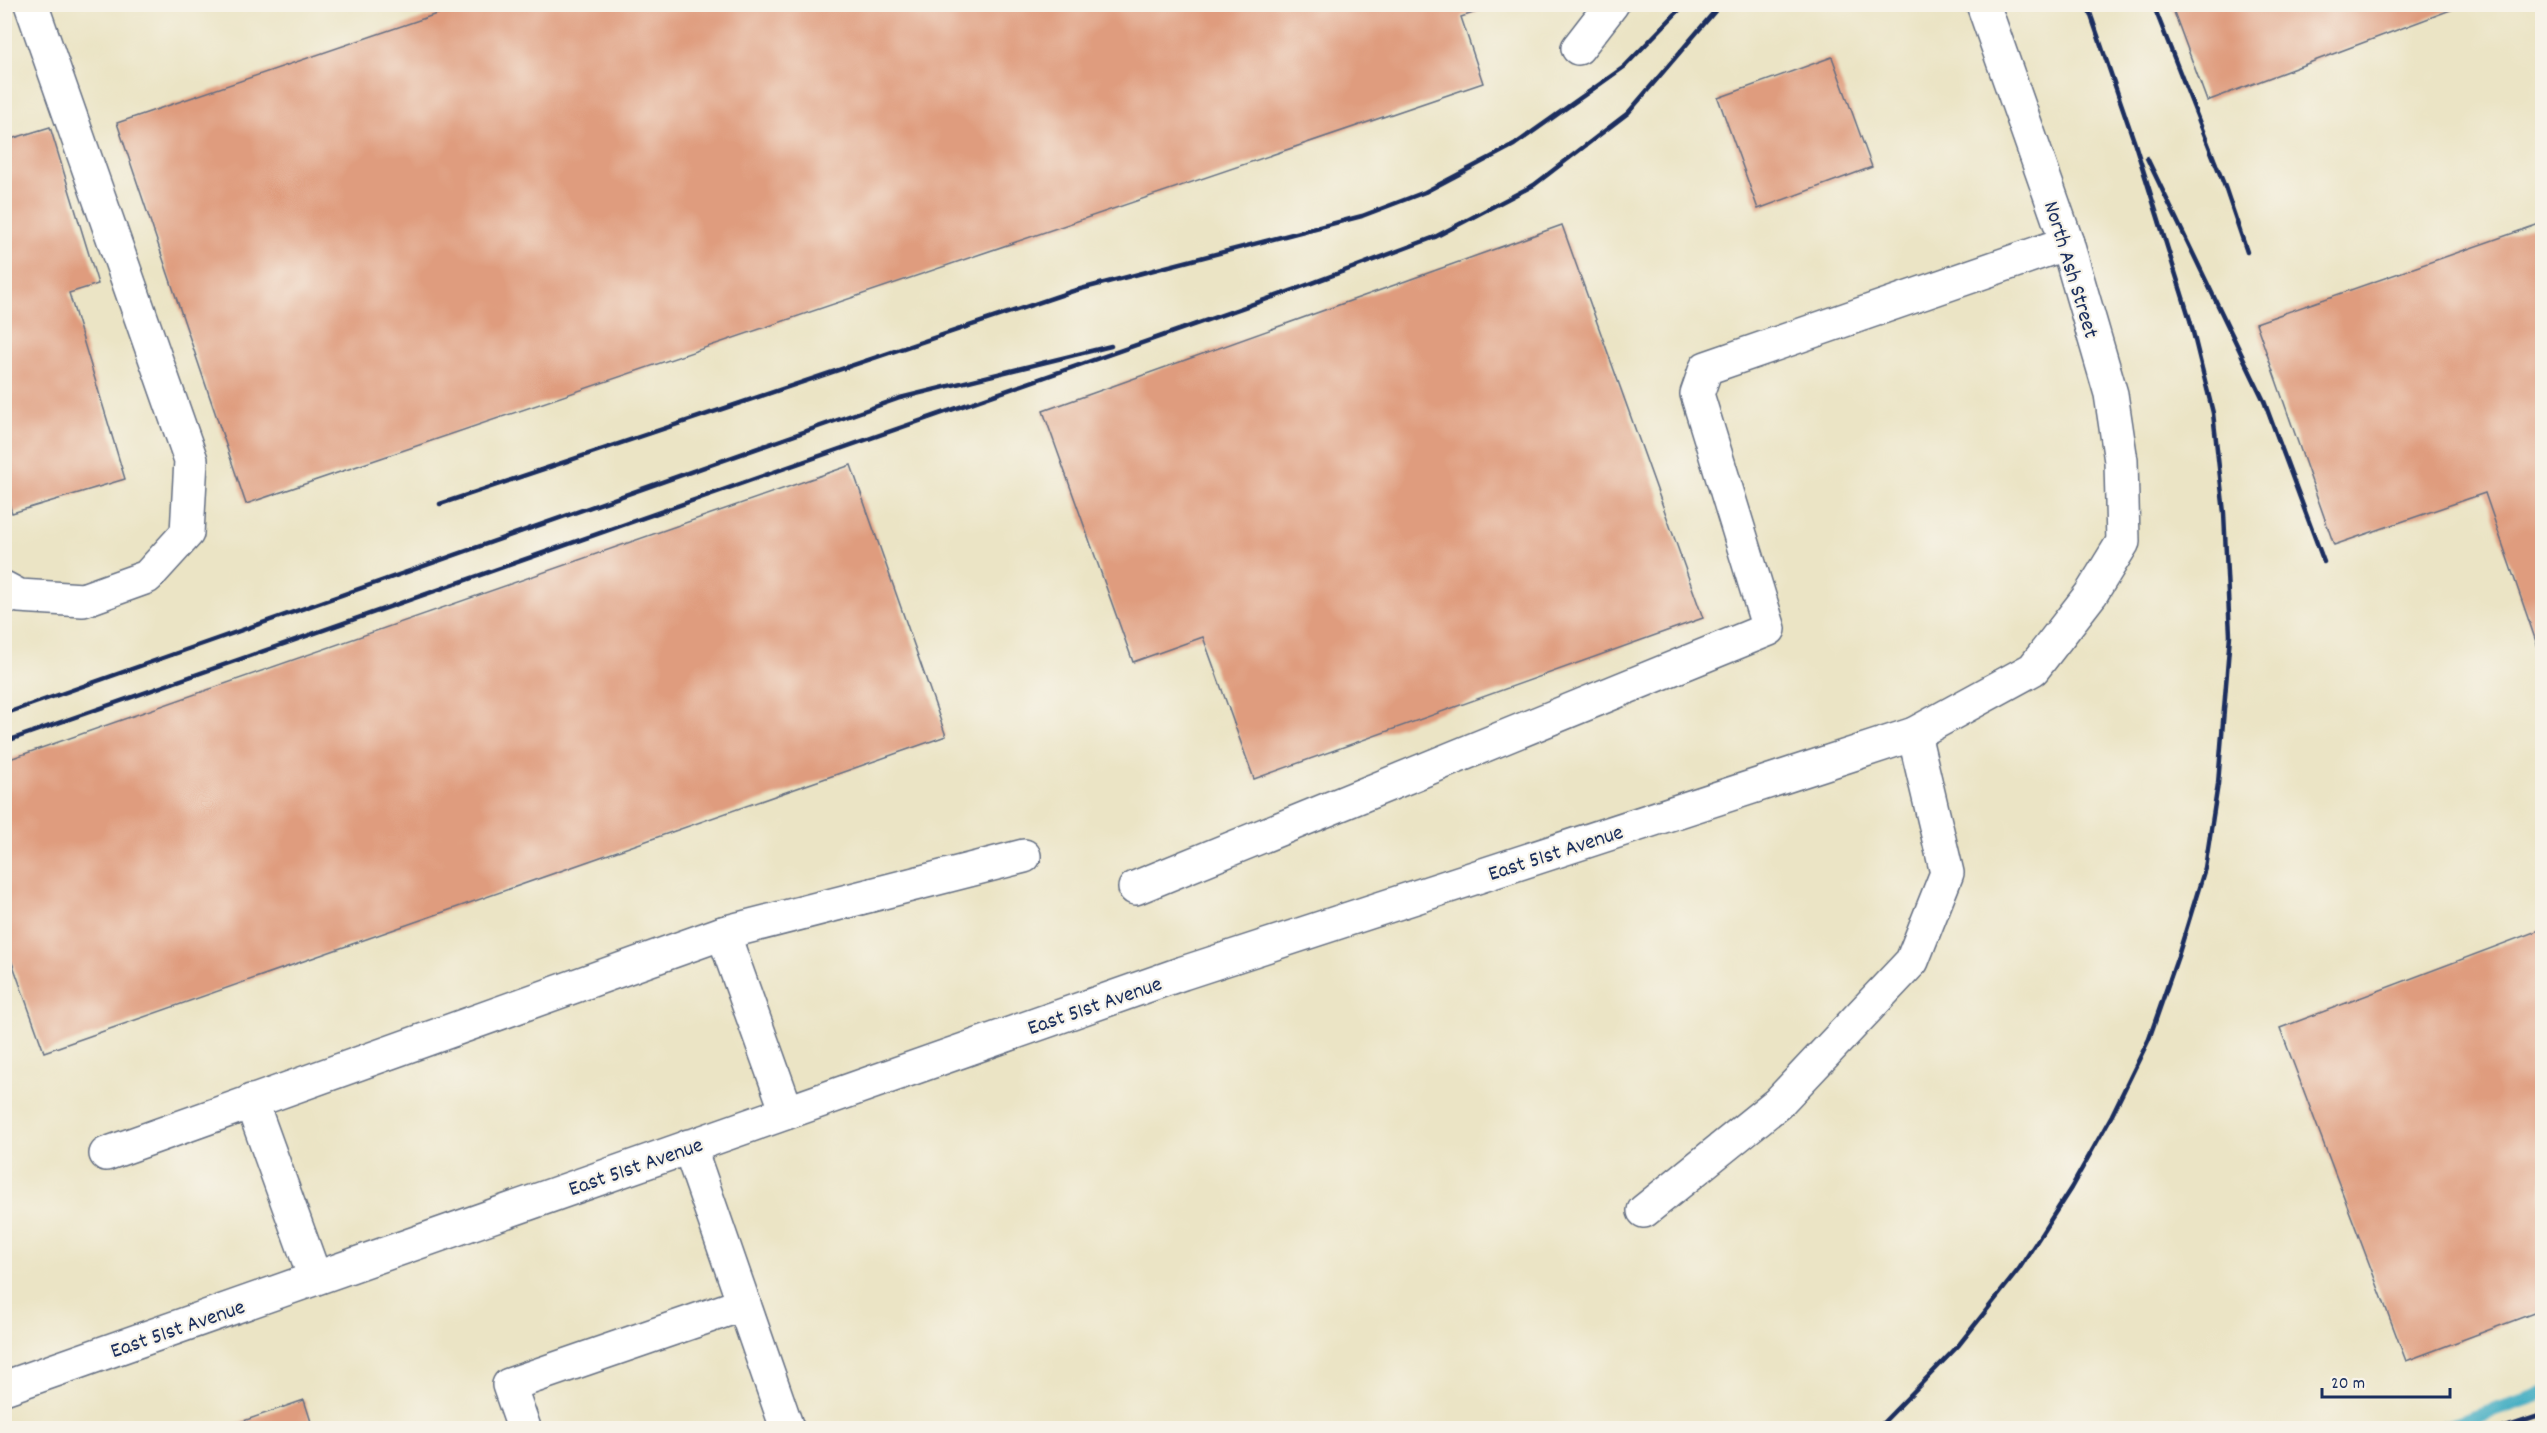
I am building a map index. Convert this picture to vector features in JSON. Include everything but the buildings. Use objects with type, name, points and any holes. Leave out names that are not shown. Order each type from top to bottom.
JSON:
[{"type":"street","points":[[4,588],[19,597],[82,600],[147,577],[187,533],[191,460],[30,4]]},
{"type":"street","points":[[1578,48],[1612,4]]},
{"type":"street","name":"North Ash Street","points":[[1983,4],[2067,243],[2111,394],[2121,461],[2123,542]]},
{"type":"street","points":[[1135,888],[1769,629],[1698,394],[1706,368],[2067,243]]},
{"type":"street","name":"East 51st Avenue","points":[[4,1388],[1194,969],[1914,734],[2033,669],[2091,594],[2123,542]]},
{"type":"street","points":[[1644,1211],[1778,1103],[1912,961],[1947,873],[1914,734]]},
{"type":"street","points":[[106,1154],[723,933],[1024,856]]},
{"type":"street","points":[[723,933],[787,1112]]},
{"type":"street","points":[[251,1101],[315,1278]]},
{"type":"street","points":[[689,1146],[787,1428]]},
{"type":"street","points":[[524,1428],[509,1385],[744,1304]]},
{"type":"waterway","points":[[2443,1428],[2542,1394]]},
{"type":"railway","points":[[440,504],[1073,291],[1362,216],[1425,192],[1514,145],[1624,67],[1685,4]]},
{"type":"railway","points":[[4,742],[1296,289],[1435,237],[1534,185],[1628,113],[1721,4]]},
{"type":"railway","points":[[1878,1428],[1958,1346],[2019,1269],[2071,1188],[2112,1115],[2149,1039],[2178,956],[2205,868],[2218,784],[2230,635],[2224,513],[2213,413],[2190,320],[2135,144],[2087,4]]},
{"type":"railway","points":[[2153,4],[2225,187],[2247,252]]},
{"type":"railway","points":[[2147,158],[2264,401],[2324,562]]},
{"type":"railway","points":[[4,714],[900,398],[1111,346]]},
{"type":"railway","points":[[2503,1428],[2542,1415]]}]
